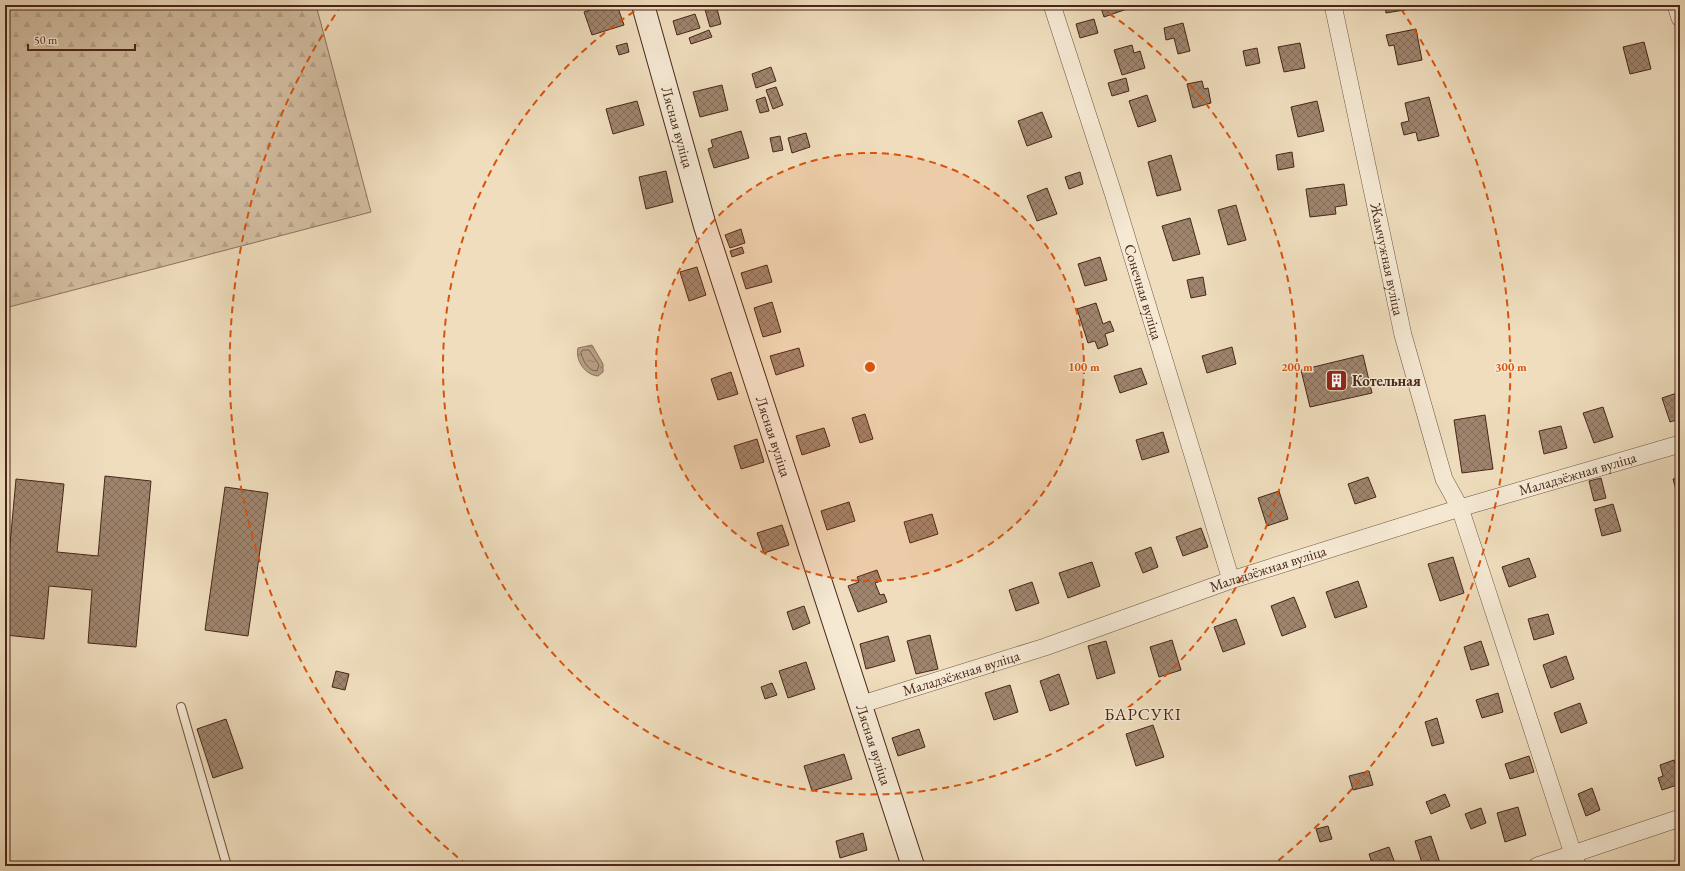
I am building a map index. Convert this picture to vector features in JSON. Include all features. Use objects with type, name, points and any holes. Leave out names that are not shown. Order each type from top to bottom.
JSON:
[{"type":"street","name":"Лясная вуліца","points":[[643,5],[705,226],[913,866]]},
{"type":"street","name":"Сонечная вуліца","points":[[1052,5],[1114,196],[1231,580]]},
{"type":"street","name":"Жамчужная вуліца","points":[[1333,5],[1403,335],[1444,479],[1460,508],[1575,860]]},
{"type":"street","points":[[1676,5],[1680,18]]},
{"type":"street","name":"Маладзёжная вуліца","points":[[860,705],[1045,647],[1231,580],[1460,508],[1680,444]]},
{"type":"street","points":[[1537,866],[1575,860],[1680,818]]},
{"type":"lane","points":[[181,707],[227,866]]},
{"type":"green space","points":[[5,5],[316,5],[371,212],[5,308]]},
{"type":"water","points":[[592,345],[603,364],[603,372],[598,376],[585,370],[577,353],[578,348]]},
{"type":"building","points":[[604,5],[617,5],[624,25],[592,35],[584,12]]},
{"type":"building","points":[[716,5],[721,24],[710,27],[704,6]]},
{"type":"building","points":[[981,5],[999,5],[982,10]]},
{"type":"building","points":[[1100,5],[1125,5],[1127,9],[1104,17]]},
{"type":"building","points":[[1385,5],[1410,5],[1410,9],[1386,13]]},
{"type":"building","points":[[695,14],[700,28],[677,35],[673,21]]},
{"type":"building","points":[[1094,19],[1098,33],[1080,38],[1076,24]]},
{"type":"building","points":[[1183,23],[1190,51],[1178,54],[1174,38],[1166,40],[1164,28]]},
{"type":"building","points":[[1416,29],[1422,60],[1398,65],[1394,45],[1389,46],[1386,35]]},
{"type":"building","points":[[709,30],[712,37],[691,44],[689,38]]},
{"type":"building","points":[[1644,42],[1651,69],[1630,74],[1623,47]]},
{"type":"building","points":[[627,43],[629,52],[619,55],[616,46]]},
{"type":"building","points":[[1300,43],[1305,68],[1284,72],[1278,47]]},
{"type":"building","points":[[1132,45],[1134,53],[1140,51],[1145,68],[1122,75],[1114,50]]},
{"type":"building","points":[[1257,48],[1260,63],[1246,66],[1243,51]]},
{"type":"building","points":[[771,67],[776,81],[756,88],[752,74]]},
{"type":"building","points":[[1126,78],[1129,91],[1112,96],[1108,83]]},
{"type":"building","points":[[1202,81],[1204,89],[1208,88],[1211,103],[1193,108],[1187,84]]},
{"type":"building","points":[[722,85],[728,110],[700,117],[693,92]]},
{"type":"building","points":[[776,87],[783,105],[773,109],[766,90]]},
{"type":"building","points":[[1147,95],[1156,121],[1138,127],[1129,101]]},
{"type":"building","points":[[765,97],[769,111],[760,113],[756,100]]},
{"type":"building","points":[[1429,97],[1439,136],[1418,141],[1416,132],[1404,135],[1401,123],[1409,121],[1405,103]]},
{"type":"building","points":[[637,101],[644,125],[613,134],[606,109]]},
{"type":"building","points":[[1317,101],[1324,131],[1298,137],[1291,107]]},
{"type":"building","points":[[1042,112],[1052,137],[1027,146],[1018,121]]},
{"type":"building","points":[[741,131],[749,158],[714,168],[708,149],[713,147],[711,140]]},
{"type":"building","points":[[806,133],[810,147],[792,153],[788,138]]},
{"type":"building","points":[[780,136],[783,150],[773,152],[770,138]]},
{"type":"building","points":[[1292,152],[1294,167],[1278,170],[1276,155]]},
{"type":"building","points":[[1171,155],[1181,190],[1157,196],[1148,162]]},
{"type":"building","points":[[666,171],[673,202],[646,209],[639,177]]},
{"type":"building","points":[[1080,172],[1083,184],[1069,189],[1065,177]]},
{"type":"building","points":[[1344,184],[1347,205],[1335,207],[1336,214],[1310,217],[1306,189]]},
{"type":"building","points":[[1047,188],[1057,214],[1037,221],[1027,196]]},
{"type":"building","points":[[1236,205],[1246,240],[1228,245],[1218,210]]},
{"type":"building","points":[[1190,218],[1200,254],[1173,261],[1162,226]]},
{"type":"building","points":[[741,229],[745,243],[730,248],[725,235]]},
{"type":"building","points":[[742,247],[744,253],[732,257],[730,251]]},
{"type":"building","points":[[1100,257],[1107,280],[1085,286],[1078,264]]},
{"type":"building","points":[[767,265],[772,282],[746,289],[741,273]]},
{"type":"building","points":[[697,267],[706,295],[689,301],[680,272]]},
{"type":"building","points":[[1203,277],[1206,295],[1191,298],[1187,280]]},
{"type":"building","points":[[772,302],[781,332],[763,337],[754,308]]},
{"type":"building","points":[[1096,303],[1103,324],[1110,321],[1114,331],[1105,334],[1108,345],[1098,349],[1095,341],[1088,343],[1077,309]]},
{"type":"building","points":[[1232,347],[1236,364],[1207,373],[1202,356]]},
{"type":"building","points":[[799,348],[804,366],[776,375],[770,356]]},
{"type":"building","name":"Котельная","points":[[1363,355],[1372,393],[1310,407],[1301,370]]},
{"type":"building","points":[[1141,368],[1147,384],[1120,393],[1114,376]]},
{"type":"building","points":[[731,372],[738,394],[718,400],[711,379]]},
{"type":"building","points":[[1680,392],[1680,419],[1670,422],[1662,398]]},
{"type":"building","points":[[1603,407],[1613,437],[1594,443],[1583,413]]},
{"type":"building","points":[[865,414],[873,439],[860,443],[852,418]]},
{"type":"building","points":[[1485,415],[1493,469],[1462,473],[1454,420]]},
{"type":"building","points":[[1561,426],[1567,448],[1544,454],[1539,431]]},
{"type":"building","points":[[824,428],[830,446],[802,455],[796,436]]},
{"type":"building","points":[[1163,432],[1169,452],[1142,460],[1136,440]]},
{"type":"building","points":[[757,439],[764,462],[741,469],[734,446]]},
{"type":"building","points":[[105,476],[151,481],[136,647],[88,643],[92,590],[49,586],[44,639],[5,635],[5,599],[16,479],[64,484],[57,552],[98,556]]},
{"type":"building","points":[[1368,477],[1376,497],[1355,504],[1348,484]]},
{"type":"building","points":[[1680,477],[1680,501],[1679,501],[1673,479]]},
{"type":"building","points":[[1601,478],[1606,498],[1594,501],[1589,481]]},
{"type":"building","points":[[225,487],[268,493],[248,636],[205,630]]},
{"type":"building","points":[[1279,491],[1288,519],[1267,526],[1258,498]]},
{"type":"building","points":[[849,502],[855,521],[827,530],[821,511]]},
{"type":"building","points":[[1613,504],[1621,531],[1602,536],[1595,509]]},
{"type":"building","points":[[932,514],[938,534],[910,543],[904,522]]},
{"type":"building","points":[[782,525],[789,545],[764,553],[757,533]]},
{"type":"building","points":[[1201,528],[1208,547],[1183,556],[1176,537]]},
{"type":"building","points":[[1151,547],[1158,567],[1143,573],[1135,553]]},
{"type":"building","points":[[1453,557],[1464,593],[1440,601],[1428,564]]},
{"type":"building","points":[[1529,558],[1536,577],[1509,587],[1502,567]]},
{"type":"building","points":[[1092,562],[1100,586],[1068,598],[1059,573]]},
{"type":"building","points":[[877,570],[881,581],[875,583],[880,595],[884,594],[887,602],[858,612],[848,586],[859,582],[857,577]]},
{"type":"building","points":[[1358,581],[1367,607],[1335,618],[1326,592]]},
{"type":"building","points":[[1032,582],[1039,603],[1016,611],[1009,590]]},
{"type":"building","points":[[1294,597],[1306,627],[1282,636],[1271,606]]},
{"type":"building","points":[[804,606],[810,623],[793,630],[787,612]]},
{"type":"building","points":[[1548,614],[1554,634],[1534,640],[1528,619]]},
{"type":"building","points":[[1236,619],[1245,644],[1223,652],[1214,627]]},
{"type":"building","points":[[930,635],[938,669],[916,674],[907,641]]},
{"type":"building","points":[[888,636],[895,661],[866,669],[860,644]]},
{"type":"building","points":[[1172,640],[1181,670],[1159,677],[1150,647]]},
{"type":"building","points":[[1106,641],[1115,673],[1097,679],[1088,646]]},
{"type":"building","points":[[1481,641],[1489,665],[1471,670],[1464,647]]},
{"type":"building","points":[[1566,656],[1574,679],[1551,688],[1543,665]]},
{"type":"building","points":[[806,662],[815,689],[788,698],[779,671]]},
{"type":"building","points":[[336,671],[349,674],[345,690],[332,687]]},
{"type":"building","points":[[1059,674],[1069,704],[1050,711],[1040,681]]},
{"type":"building","points":[[772,683],[777,695],[765,699],[761,687]]},
{"type":"building","points":[[1010,685],[1018,712],[994,720],[985,693]]},
{"type":"building","points":[[1498,693],[1503,712],[1482,718],[1476,700]]},
{"type":"building","points":[[1580,703],[1587,723],[1561,733],[1554,713]]},
{"type":"building","points":[[1437,718],[1444,743],[1432,746],[1425,722]]},
{"type":"building","points":[[226,719],[243,768],[213,778],[197,729]]},
{"type":"building","points":[[1153,725],[1164,757],[1136,766],[1126,734]]},
{"type":"building","points":[[919,729],[925,747],[898,756],[892,738]]},
{"type":"building","points":[[844,754],[852,779],[812,791],[804,766]]},
{"type":"building","points":[[1529,756],[1534,772],[1510,779],[1505,764]]},
{"type":"building","points":[[1674,760],[1680,777],[1680,784],[1662,790],[1658,778],[1663,776],[1660,765]]},
{"type":"building","points":[[1369,771],[1373,785],[1353,790],[1349,776]]},
{"type":"building","points":[[1592,788],[1600,810],[1586,816],[1578,794]]},
{"type":"building","points":[[1445,794],[1450,806],[1431,814],[1426,802]]},
{"type":"building","points":[[1518,807],[1526,835],[1505,842],[1497,813]]},
{"type":"building","points":[[1481,808],[1486,823],[1471,829],[1465,814]]},
{"type":"building","points":[[1328,826],[1332,839],[1320,842],[1316,829]]},
{"type":"building","points":[[863,833],[867,850],[840,858],[836,841]]},
{"type":"building","points":[[1431,836],[1440,863],[1423,866],[1415,841]]},
{"type":"building","points":[[1389,847],[1396,866],[1373,866],[1369,854]]},
{"type":"building","points":[[1626,861],[1628,866],[1608,866]]},
{"type":"place","name":"Котельная","points":[[1336,381]]},
{"type":"district","name":"БАРСУКІ","points":[[1143,714]]}]
